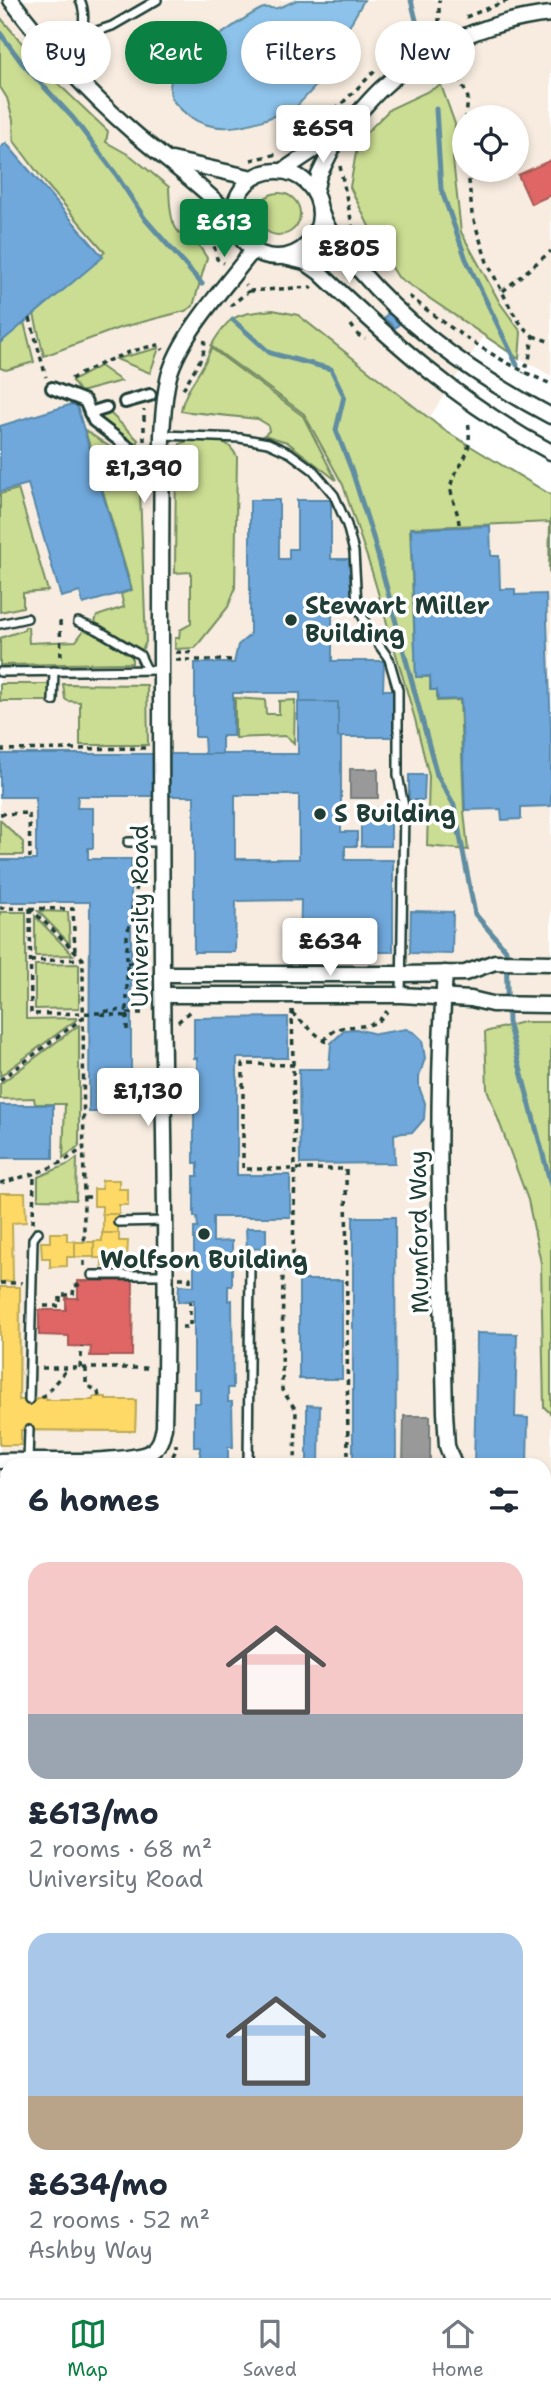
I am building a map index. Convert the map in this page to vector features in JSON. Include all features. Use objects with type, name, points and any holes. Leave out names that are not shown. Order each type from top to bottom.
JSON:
[{"type":"street","points":[[11,0],[27,21]]},
{"type":"street","points":[[475,33],[532,16],[551,14]]},
{"type":"street","points":[[83,84],[132,131],[234,219]]},
{"type":"street","points":[[283,171],[341,130],[387,84]]},
{"type":"street","points":[[315,193],[319,175],[341,130]]},
{"type":"street","points":[[167,159],[253,178]]},
{"type":"street","points":[[551,416],[462,364],[415,326],[374,287],[326,228],[315,193],[307,183],[296,175],[272,171],[253,178],[244,186],[238,196],[234,219],[243,242],[253,250],[273,257],[304,262],[319,272],[400,348],[446,386],[551,452]]},
{"type":"street","points":[[284,257],[296,253],[315,235],[320,210]]},
{"type":"street","name":"University Road","points":[[152,1451],[161,1441],[164,1427],[166,1275],[159,667],[164,401],[170,373],[188,335],[253,250]]},
{"type":"street","points":[[52,388],[85,401],[94,421],[145,460]]},
{"type":"street","points":[[90,413],[150,395]]},
{"type":"street","points":[[162,974],[445,973],[465,972],[495,962],[551,963]]},
{"type":"street","name":"Mumford Way","points":[[445,973],[440,1169],[444,1412],[447,1446],[451,1458]]},
{"type":"street","points":[[163,995],[401,995],[471,999],[492,1004],[551,1005]]},
{"type":"street","points":[[133,1458],[152,1451],[156,1458]]},
{"type":"lane","points":[[80,0],[84,7],[83,21]]},
{"type":"lane","points":[[111,26],[157,0]]},
{"type":"lane","points":[[162,435],[240,438],[268,443],[290,453],[313,470],[334,495],[347,525],[354,552],[357,605],[370,632],[388,659],[398,690],[398,775],[404,807],[401,995]]},
{"type":"lane","points":[[0,624],[27,618]]},
{"type":"lane","points":[[78,622],[98,630],[159,667]]},
{"type":"lane","points":[[0,672],[159,667]]},
{"type":"lane","points":[[53,701],[58,671]]},
{"type":"lane","points":[[128,842],[162,842]]},
{"type":"lane","points":[[118,1222],[166,1221]]},
{"type":"lane","points":[[29,1400],[33,1239],[38,1232]]},
{"type":"lane","points":[[248,1458],[250,1264]]},
{"type":"lane","points":[[92,1275],[166,1275]]},
{"type":"lane","points":[[28,1458],[29,1430]]},
{"type":"path","points":[[438,21],[439,0]]},
{"type":"path","points":[[462,19],[509,0]]},
{"type":"path","points":[[314,131],[375,71]]},
{"type":"path","points":[[460,84],[468,98],[467,105]]},
{"type":"path","points":[[250,161],[287,149]]},
{"type":"path","points":[[334,165],[341,166],[354,234],[360,245]]},
{"type":"path","points":[[469,182],[472,215],[487,262],[512,311],[533,336],[551,342]]},
{"type":"path","points":[[206,212],[217,259],[237,271],[249,291]]},
{"type":"path","points":[[503,291],[551,251]]},
{"type":"path","points":[[228,308],[249,291],[310,286]]},
{"type":"path","points":[[406,294],[456,333],[523,373],[551,384]]},
{"type":"path","points":[[30,318],[45,374],[52,388]]},
{"type":"path","points":[[182,390],[203,355],[206,336]]},
{"type":"path","points":[[523,373],[529,360],[533,336]]},
{"type":"path","points":[[459,524],[451,485],[454,472],[468,447],[468,415]]},
{"type":"path","points":[[58,671],[61,621]]},
{"type":"path","points":[[170,652],[195,653]]},
{"type":"path","points":[[159,667],[234,660]]},
{"type":"path","points":[[0,750],[150,748]]},
{"type":"path","points":[[0,814],[29,813],[30,858]]},
{"type":"path","points":[[127,1030],[127,936],[146,842]]},
{"type":"path","points":[[0,908],[73,909],[75,951]]},
{"type":"path","points":[[30,908],[83,959],[84,1242]]},
{"type":"path","points":[[30,908],[30,1014],[83,1016],[108,1011],[152,1013]]},
{"type":"path","points":[[30,961],[83,959]]},
{"type":"path","points":[[127,963],[151,962]]},
{"type":"path","points":[[324,1041],[342,1026],[366,1027],[377,1024],[401,995]]},
{"type":"path","points":[[295,1458],[296,1410],[282,1390],[283,1267],[293,1253],[295,1169],[292,1011],[324,1041],[331,1043]]},
{"type":"path","points":[[0,1080],[83,1016]]},
{"type":"path","points":[[293,1065],[243,1064],[243,1169],[346,1169],[348,1458]]},
{"type":"path","points":[[0,1182],[34,1174],[66,1161],[84,1147]]},
{"type":"path","points":[[33,1206],[34,1174]]},
{"type":"path","points":[[85,1197],[94,1197]]},
{"type":"path","points":[[190,1278],[190,1286]]},
{"type":"path","points":[[0,1283],[31,1283]]},
{"type":"path","points":[[60,1306],[60,1295],[74,1295],[74,1286],[84,1286]]},
{"type":"path","points":[[182,1319],[182,1328],[190,1327],[190,1301]]},
{"type":"path","points":[[80,1368],[82,1346]]},
{"type":"path","points":[[30,1368],[137,1368]]},
{"type":"path","points":[[42,1398],[68,1368]]},
{"type":"path","points":[[86,1368],[86,1384],[98,1392],[99,1397]]},
{"type":"shaded area","points":[[0,0],[551,0],[551,376],[483,337],[429,418],[444,430],[551,495],[551,1458],[0,1458]]},
{"type":"green space","points":[[0,17],[21,42],[21,84],[58,84],[108,131],[106,142],[131,156],[169,187],[171,214],[176,229],[188,240],[198,244],[207,258],[193,306],[185,311],[119,328],[44,356],[34,314],[105,252],[47,185],[14,141],[13,120],[7,98],[0,87]]},
{"type":"green space","points":[[441,85],[452,116],[452,182],[455,182],[461,232],[500,303],[521,332],[519,359],[398,277],[378,245],[350,187],[358,141],[390,109]]},
{"type":"green space","points":[[279,193],[294,199],[300,214],[294,229],[279,235],[264,229],[258,214],[264,199]]},
{"type":"green space","points":[[273,310],[298,315],[444,430],[551,495],[551,575],[550,522],[410,528],[416,677],[430,677],[430,690],[437,690],[437,701],[460,700],[468,850],[427,846],[429,776],[372,572],[343,485],[304,414],[211,346],[224,327],[236,317]]},
{"type":"green space","points":[[24,322],[34,362],[6,370],[0,368],[0,340]]},
{"type":"green space","points":[[159,348],[150,373],[116,359]]},
{"type":"green space","points":[[211,348],[303,416],[336,480],[287,442],[264,435],[269,431],[268,425],[258,419],[181,411],[186,395]]},
{"type":"green space","points":[[100,366],[121,381],[80,392],[72,381]]},
{"type":"green space","points":[[110,413],[138,440],[138,453],[97,418]]},
{"type":"green space","points":[[85,430],[139,467],[146,642],[142,650],[95,622],[97,616],[124,607],[121,594],[132,590]]},
{"type":"green space","points":[[216,440],[228,445],[237,457],[235,589],[228,607],[195,648],[175,649],[175,638],[179,638],[180,630],[191,624],[191,572],[175,573],[176,456],[180,444],[187,441]]},
{"type":"green space","points":[[18,489],[48,591],[23,593],[23,607],[0,612],[0,494]]},
{"type":"green space","points":[[28,627],[29,643],[76,641],[84,630],[89,631],[132,656],[132,663],[0,665],[0,638],[24,630]]},
{"type":"green space","points":[[0,684],[50,684],[49,701],[0,701]]},
{"type":"green space","points":[[63,684],[147,685],[148,745],[80,745],[80,702],[65,699]]},
{"type":"green space","points":[[235,698],[265,700],[266,714],[279,714],[279,701],[295,700],[294,743],[286,736],[235,738]]},
{"type":"green space","points":[[0,820],[23,842],[23,855],[0,855]]},
{"type":"green space","points":[[38,911],[68,912],[70,944]]},
{"type":"green space","points":[[0,912],[26,912],[26,1019],[76,1020],[0,1076]]},
{"type":"green space","points":[[35,916],[73,955],[35,956]]},
{"type":"green space","points":[[79,964],[79,1008],[35,1009],[35,965]]},
{"type":"green space","points":[[523,1022],[551,1022],[551,1414],[544,1407],[541,1263],[528,1200],[487,1089],[485,1032]]},
{"type":"green space","points":[[79,1025],[79,1146],[63,1158],[65,1104],[35,1104],[34,1098],[0,1099],[0,1084]]},
{"type":"green space","points":[[77,1158],[76,1200],[38,1199],[38,1177]]},
{"type":"water","points":[[297,0],[364,0],[352,21],[242,21],[261,9],[279,7]]},
{"type":"water","points":[[241,22],[241,84],[317,84],[295,108],[296,113],[292,114],[289,110],[244,125],[215,127],[201,123],[175,103],[170,93],[171,84],[227,84],[229,29]]},
{"type":"building: Homes","points":[[102,1180],[119,1180],[119,1189],[128,1189],[128,1205],[119,1205],[119,1214],[102,1214],[102,1206],[94,1206],[94,1189],[102,1189]]},
{"type":"building: Homes","points":[[0,1193],[25,1193],[26,1222],[12,1223],[13,1281],[0,1282]]},
{"type":"building: Homes","points":[[103,1214],[118,1214],[118,1233],[103,1233]]},
{"type":"building: Homes","points":[[50,1233],[67,1233],[67,1241],[75,1241],[75,1257],[67,1257],[67,1266],[50,1267],[50,1258],[42,1258],[41,1242],[50,1242]]},
{"type":"building: Homes","points":[[102,1233],[119,1233],[119,1241],[128,1241],[127,1257],[119,1257],[119,1266],[102,1266],[102,1258],[94,1258],[94,1241],[102,1241]]},
{"type":"building: Homes","points":[[75,1242],[94,1242],[94,1257],[75,1257]]},
{"type":"building: Homes","points":[[0,1287],[20,1287],[19,1400],[93,1400],[93,1397],[106,1397],[106,1400],[136,1400],[135,1431],[21,1430],[21,1445],[0,1445]]},
{"type":"building: Homes","points":[[0,1287],[20,1287],[19,1400],[93,1400],[93,1397],[106,1397],[106,1400],[136,1400],[135,1431],[21,1430],[21,1445],[0,1445]]},
{"type":"building: Shops","points":[[551,160],[551,195],[531,204],[521,182],[529,182],[529,170]]},
{"type":"building: Shops","points":[[78,1281],[133,1281],[132,1356],[90,1356],[91,1347],[69,1346],[69,1336],[39,1335],[39,1310],[66,1310],[66,1298],[78,1298]]},
{"type":"building: Schools","points":[[6,143],[103,257],[1,342],[0,148]]},
{"type":"building: Schools","points":[[390,311],[401,322],[395,328],[384,318]]},
{"type":"building: Schools","points":[[76,403],[131,590],[83,604],[80,592],[61,597],[28,484],[0,492],[0,426]]},
{"type":"building: Schools","name":"Stewart Miller Building","points":[[250,500],[279,500],[279,559],[289,559],[289,549],[297,549],[297,500],[331,500],[331,559],[351,559],[351,605],[332,605],[332,661],[384,661],[383,690],[393,690],[393,737],[338,737],[338,702],[300,702],[300,693],[233,693],[233,736],[222,736],[222,754],[205,754],[204,737],[195,737],[195,663],[234,663],[238,645],[250,635]]},
{"type":"building: Schools","points":[[490,526],[491,556],[499,556],[500,589],[515,589],[515,595],[546,594],[551,806],[521,807],[521,819],[502,820],[501,809],[465,810],[461,699],[438,700],[437,690],[431,690],[430,676],[416,677],[411,529]]},
{"type":"building: Schools","name":"S Building","points":[[298,702],[338,702],[338,737],[341,737],[341,832],[357,832],[357,846],[345,846],[345,860],[393,860],[393,952],[300,952],[301,900],[236,901],[235,952],[194,952],[194,796],[166,796],[166,754],[298,754]],"holes":[[[235,795],[299,795],[299,859],[235,859]]]},
{"type":"building: Schools","points":[[0,754],[166,754],[166,796],[78,796],[77,808],[93,808],[93,848],[88,848],[88,859],[131,859],[131,1112],[89,1112],[90,902],[0,902],[0,860],[36,860],[36,797],[0,797]]},
{"type":"building: Schools","points":[[409,775],[425,775],[424,800],[409,800]]},
{"type":"building: Schools","points":[[361,808],[391,808],[391,846],[361,846]]},
{"type":"building: Schools","points":[[411,911],[453,912],[452,954],[410,953]]},
{"type":"building: Schools","name":"Wolfson Building","points":[[288,1017],[288,1058],[237,1058],[237,1175],[290,1175],[290,1217],[213,1217],[213,1242],[232,1241],[232,1286],[228,1286],[228,1301],[232,1300],[233,1388],[228,1388],[228,1402],[232,1402],[233,1447],[228,1447],[228,1458],[200,1458],[200,1447],[194,1447],[194,1403],[200,1403],[200,1389],[194,1389],[194,1300],[178,1302],[179,1285],[194,1286],[194,1228],[198,1228],[197,1217],[194,1217],[194,1176],[198,1176],[198,1163],[194,1163],[194,1071],[197,1070],[197,1058],[194,1058],[194,1018]]},
{"type":"building: Schools","points":[[356,1029],[376,1034],[406,1029],[422,1040],[425,1058],[419,1087],[425,1103],[424,1119],[413,1132],[394,1134],[395,1163],[300,1164],[299,1069],[329,1069],[331,1043],[345,1030]]},
{"type":"building: Schools","points":[[0,1105],[53,1105],[53,1158],[0,1158]]},
{"type":"building: Schools","points":[[353,1217],[395,1217],[396,1458],[353,1458]]},
{"type":"building: Schools","points":[[246,1228],[266,1228],[266,1248],[247,1249]]},
{"type":"building: Schools","points":[[299,1280],[342,1280],[342,1379],[299,1379]]},
{"type":"building: Schools","points":[[477,1333],[517,1334],[515,1417],[528,1418],[527,1458],[474,1458]]},
{"type":"building: Schools","points":[[307,1405],[320,1406],[319,1458],[307,1458]]},
{"type":"building: Industry","points":[[350,769],[378,769],[378,798],[350,798]]},
{"type":"building: Industry","points":[[404,1416],[430,1416],[430,1458],[403,1458]]},
{"type":"waterway","points":[[411,0],[416,21]]},
{"type":"waterway","points":[[0,33],[22,63],[73,118],[115,173],[145,219],[202,284]]},
{"type":"waterway","points":[[436,109],[441,189],[466,259],[517,365]]},
{"type":"waterway","points":[[233,320],[270,353],[331,369],[344,396],[336,430],[373,537],[437,775],[454,805],[475,914],[506,950],[508,1022],[551,1185]]},
{"type":"place","name":"Stewart Miller Building","points":[[291,620]]},
{"type":"place","name":"S Building","points":[[320,814]]},
{"type":"place","name":"Wolfson Building","points":[[204,1234]]}]
